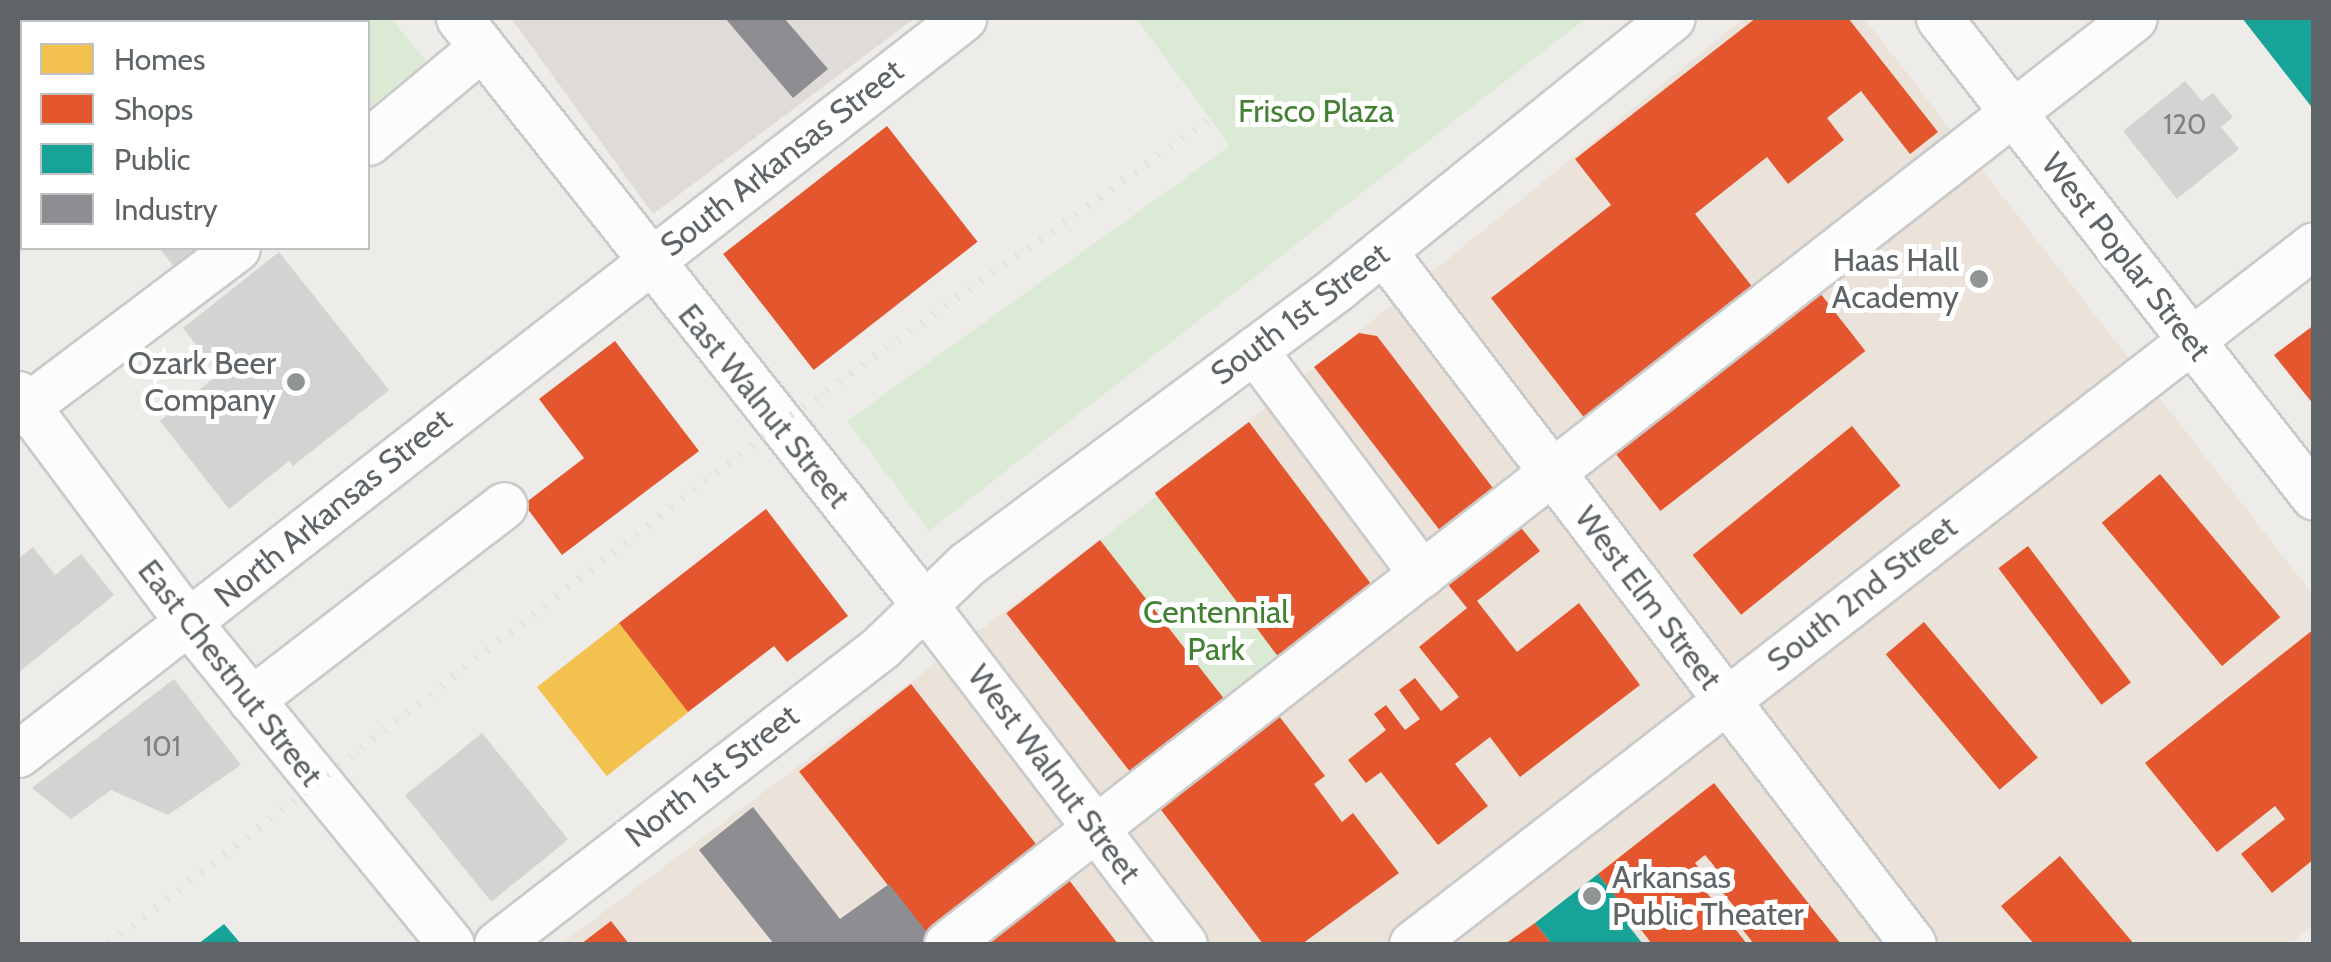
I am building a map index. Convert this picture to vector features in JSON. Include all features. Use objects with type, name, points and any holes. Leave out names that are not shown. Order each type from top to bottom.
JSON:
[{"type":"street","name":"South Arkansas Street","points":[[649,262],[963,18]]},
{"type":"street","name":"South 1st Street","points":[[924,604],[967,564],[1383,251],[1672,18]]},
{"type":"street","name":"West Poplar Street","points":[[1939,18],[2314,497]]},
{"type":"street","points":[[947,944],[2134,18]]},
{"type":"street","name":"East Walnut Street","points":[[471,32],[649,262],[924,604]]},
{"type":"street","points":[[370,140],[471,32]]},
{"type":"street","name":"South 2nd Street","points":[[1412,944],[2314,244]]},
{"type":"street","points":[[20,405],[234,250]]},
{"type":"street","name":"West Elm Street","points":[[1383,251],[1914,944]]},
{"type":"street","name":"North Arkansas Street","points":[[18,754],[649,262]]},
{"type":"street","points":[[1254,350],[1422,574]]},
{"type":"street","name":"East Chestnut Street","points":[[20,405],[250,700],[450,944]]},
{"type":"street","points":[[250,700],[504,505]]},
{"type":"street","name":"West Walnut Street","points":[[924,604],[1184,944]]},
{"type":"street","name":"North 1st Street","points":[[497,944],[882,646],[924,604]]},
{"type":"shaded area","points":[[511,18],[915,18],[653,214]]},
{"type":"shaded area","points":[[1744,18],[1864,18],[2313,595],[2313,925],[2290,944],[561,944],[1100,540],[1231,707],[1286,664],[1157,496]]},
{"type":"green space","points":[[391,18],[426,61],[370,107],[370,20],[93,20]]},
{"type":"green space","name":"Frisco Plaza","points":[[1136,18],[1586,18],[929,531],[847,421],[1230,146]]},
{"type":"green space","name":"Centennial Park","points":[[1157,496],[1288,663],[1231,707],[1100,540]]},
{"type":"building: Homes","points":[[619,623],[689,712],[607,776],[537,687]]},
{"type":"building: Shops","points":[[1756,18],[1848,18],[1938,132],[1910,154],[1861,91],[1827,118],[1844,140],[1788,184],[1767,157],[1695,214],[1754,289],[1586,420],[1491,298],[1611,205],[1575,159]]},
{"type":"building: Shops","points":[[887,126],[978,242],[814,370],[723,254]]},
{"type":"building: Shops","points":[[1813,284],[1865,351],[1660,511],[1608,444]]},
{"type":"building: Shops","points":[[2314,325],[2314,405],[2274,355]]},
{"type":"building: Shops","points":[[1359,333],[1377,336],[1502,500],[1448,541],[1314,367]]},
{"type":"building: Shops","points":[[615,341],[699,451],[562,555],[524,504],[584,458],[539,399]]},
{"type":"building: Shops","points":[[1249,422],[1379,595],[1285,666],[1155,493]]},
{"type":"building: Shops","points":[[1852,426],[1900,486],[1741,615],[1693,555]]},
{"type":"building: Shops","points":[[2160,474],[2280,617],[2222,666],[2102,523]]},
{"type":"building: Shops","points":[[766,509],[848,616],[787,662],[774,646],[688,712],[619,623]]},
{"type":"building: Shops","points":[[1515,520],[1540,551],[1477,601],[1517,652],[1579,603],[1640,685],[1520,777],[1490,737],[1455,764],[1488,806],[1438,845],[1381,772],[1366,783],[1348,760],[1386,730],[1374,714],[1386,705],[1405,730],[1420,719],[1399,690],[1415,678],[1441,711],[1459,697],[1419,647],[1467,608],[1442,577]]},
{"type":"building: Shops","points":[[1100,540],[1231,708],[1137,781],[1006,613]]},
{"type":"building: Shops","points":[[2028,546],[2131,683],[2101,705],[1998,568]]},
{"type":"building: Shops","points":[[1924,622],[2038,758],[1999,790],[1886,654]]},
{"type":"building: Shops","points":[[2314,629],[2314,859],[2272,893],[2241,854],[2285,819],[2275,806],[2217,852],[2145,763]]},
{"type":"building: Shops","points":[[911,684],[1044,854],[932,942],[799,771]]},
{"type":"building: Shops","points":[[1269,703],[1325,776],[1314,784],[1342,822],[1353,813],[1399,873],[1302,944],[1263,944],[1149,794]]},
{"type":"building: Shops","points":[[1714,783],[1841,944],[1754,944],[1735,920],[1741,915],[1707,873],[1715,867],[1705,855],[1695,863],[1703,873],[1696,879],[1747,944],[1652,944],[1598,874]]},
{"type":"building: Shops","points":[[2060,856],[2134,944],[2034,944],[2001,906]]},
{"type":"building: Shops","points":[[1066,876],[1118,944],[978,944]]},
{"type":"building: Shops","points":[[611,921],[629,944],[581,944]]},
{"type":"building: Shops","points":[[1535,923],[1552,944],[1505,944]]},
{"type":"building: Public","points":[[2242,18],[2314,18],[2314,110]]},
{"type":"building: Public","name":"Arkansas Public Theater","points":[[1598,874],[1632,918],[1627,924],[1643,944],[1552,944],[1535,923]]},
{"type":"building: Public","points":[[224,924],[241,944],[198,944]]},
{"type":"building: Industry","points":[[725,18],[784,18],[828,69],[793,98]]},
{"type":"building: Industry","points":[[753,807],[840,919],[889,884],[933,940],[927,944],[774,944],[699,850]]},
{"type":"building: Other","points":[[2185,81],[2202,101],[2213,93],[2233,117],[2221,127],[2239,149],[2177,199],[2123,131]]},
{"type":"building: Other","points":[[161,250],[201,250],[176,269]]},
{"type":"building: Other","name":"Ozark Beer Company","points":[[279,252],[389,390],[293,466],[289,461],[229,509],[160,421],[219,374],[183,328]]},
{"type":"building: Other","points":[[33,547],[55,575],[81,554],[114,595],[18,673],[18,559]]},
{"type":"building: Other","points":[[174,679],[241,765],[168,815],[111,790],[71,819],[32,788]]},
{"type":"building: Other","points":[[482,733],[568,839],[491,902],[405,795]]},
{"type":"railway","points":[[109,944],[779,424],[1353,18]]},
{"type":"place","name":"Haas Hall Academy","points":[[1979,279]]},
{"type":"place","name":"Ozark Beer Company","points":[[296,382]]},
{"type":"place","name":"Arkansas Public Theater","points":[[1592,896]]}]
